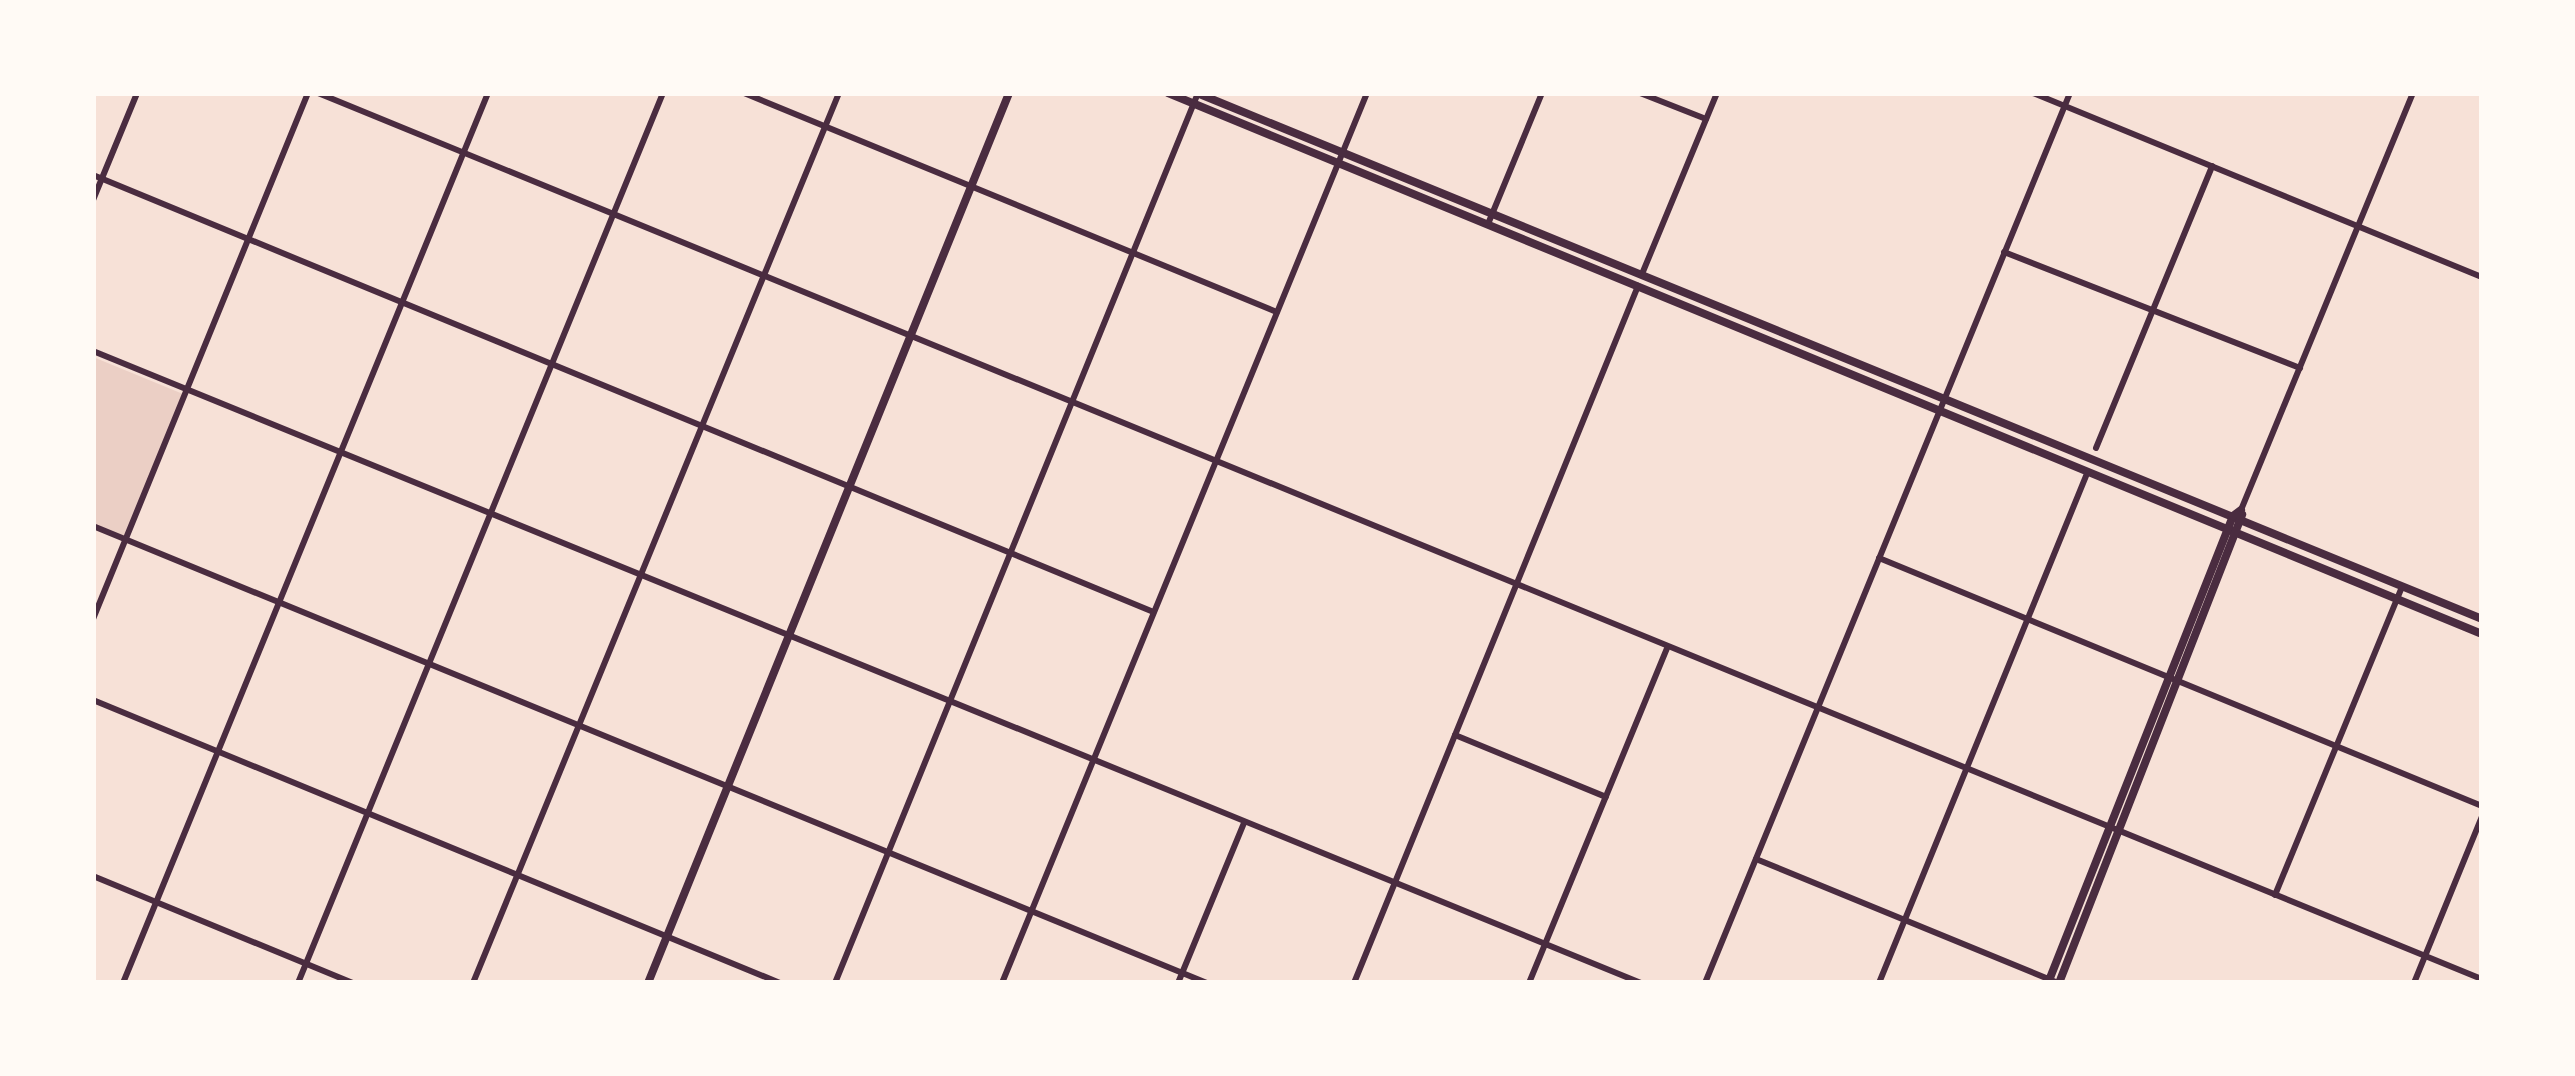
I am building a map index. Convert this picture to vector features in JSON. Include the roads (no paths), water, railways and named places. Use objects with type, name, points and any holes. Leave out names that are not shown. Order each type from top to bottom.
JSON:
[{"type":"main road","points":[[647,983],[1009,93]]},
{"type":"main road","points":[[1168,93],[1197,96],[1343,152],[1638,285],[2482,634]]},
{"type":"main road","points":[[1197,96],[1339,163],[1642,274],[2482,619]]},
{"type":"main road","points":[[2054,982],[2239,516]]},
{"type":"street","points":[[93,200],[97,177],[137,93]]},
{"type":"street","points":[[93,619],[308,93]]},
{"type":"street","points":[[318,93],[2482,979]]},
{"type":"street","points":[[123,983],[488,93]]},
{"type":"street","points":[[298,983],[663,93]]},
{"type":"street","points":[[744,93],[1277,312]]},
{"type":"street","points":[[473,983],[838,93]]},
{"type":"street","points":[[1002,983],[1367,93]]},
{"type":"street","points":[[1490,219],[1542,93]]},
{"type":"street","points":[[1640,93],[1706,119]]},
{"type":"street","points":[[1354,983],[1718,93]]},
{"type":"street","points":[[2033,93],[2482,277]]},
{"type":"street","points":[[1705,983],[2070,93]]},
{"type":"street","points":[[2239,516],[2414,93]]},
{"type":"street","points":[[835,983],[1197,96]]},
{"type":"street","points":[[2096,448],[2212,166]]},
{"type":"street","points":[[97,177],[1154,612]]},
{"type":"street","points":[[2004,252],[2300,368]]},
{"type":"street","points":[[93,350],[1641,983]]},
{"type":"street","points":[[1879,983],[2086,476]]},
{"type":"street","points":[[93,526],[1207,983]]},
{"type":"street","points":[[1879,558],[2482,806]]},
{"type":"street","points":[[2275,895],[2402,587]]},
{"type":"street","points":[[1529,983],[1668,646]]},
{"type":"street","points":[[93,700],[780,983]]},
{"type":"street","points":[[1455,735],[1606,797]]},
{"type":"street","points":[[2414,983],[2482,816]]},
{"type":"street","points":[[1178,983],[1244,823]]},
{"type":"street","points":[[1756,859],[2054,982]]},
{"type":"street","points":[[93,876],[353,983]]}]
